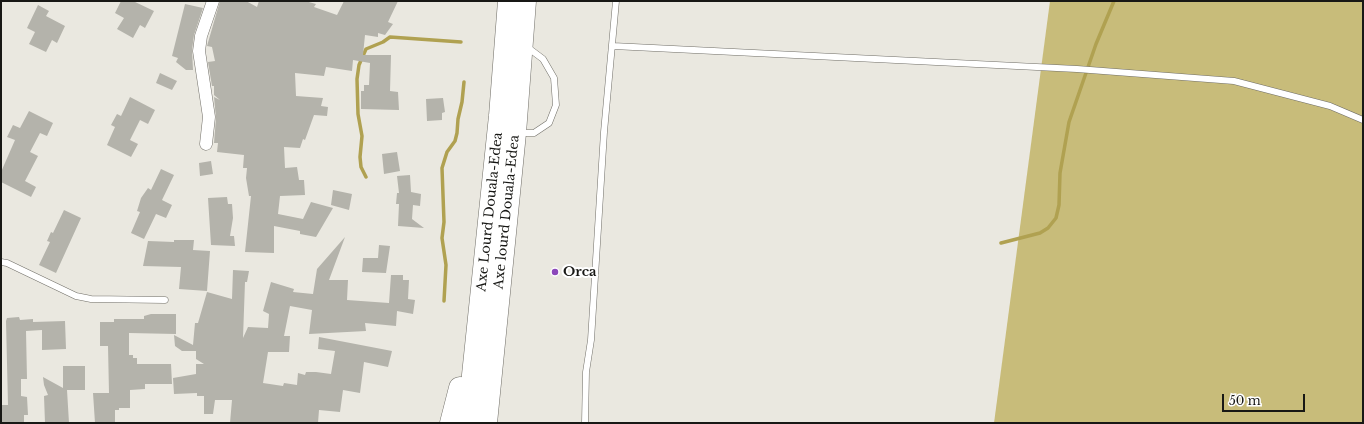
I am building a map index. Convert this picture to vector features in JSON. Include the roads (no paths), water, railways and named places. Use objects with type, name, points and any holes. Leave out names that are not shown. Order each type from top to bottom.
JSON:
[{"type":"highway","name":"Axe Lourd Douala-Edea","points":[[468,423],[499,124],[509,1]]},
{"type":"highway","name":"Axe lourd Douala-Edea","points":[[486,423],[526,1]]},
{"type":"highway","points":[[452,423],[480,311]]},
{"type":"street","points":[[206,144],[209,117],[199,51],[201,36],[213,1]]},
{"type":"lane","points":[[584,423],[586,372],[591,340],[604,132],[616,1]]},
{"type":"lane","points":[[514,133],[534,133],[549,124],[556,105],[554,78],[543,59],[521,44]]},
{"type":"lane","points":[[612,46],[1077,68],[1234,81],[1330,106],[1363,120]]},
{"type":"lane","points":[[1,262],[7,263],[76,296],[91,299],[165,300]]},
{"type":"waterway","points":[[1001,243],[1040,233],[1048,228],[1056,218],[1059,205],[1060,173],[1069,122],[1096,44],[1114,1]]},
{"type":"waterway","points":[[366,177],[361,167],[360,157],[362,136],[358,114],[357,79],[359,65],[366,49],[383,42],[390,37],[461,42]]},
{"type":"waterway","points":[[444,301],[446,265],[442,238],[444,222],[442,168],[447,152],[455,141],[464,82]]},
{"type":"place","name":"Orca","points":[[555,272]]}]
